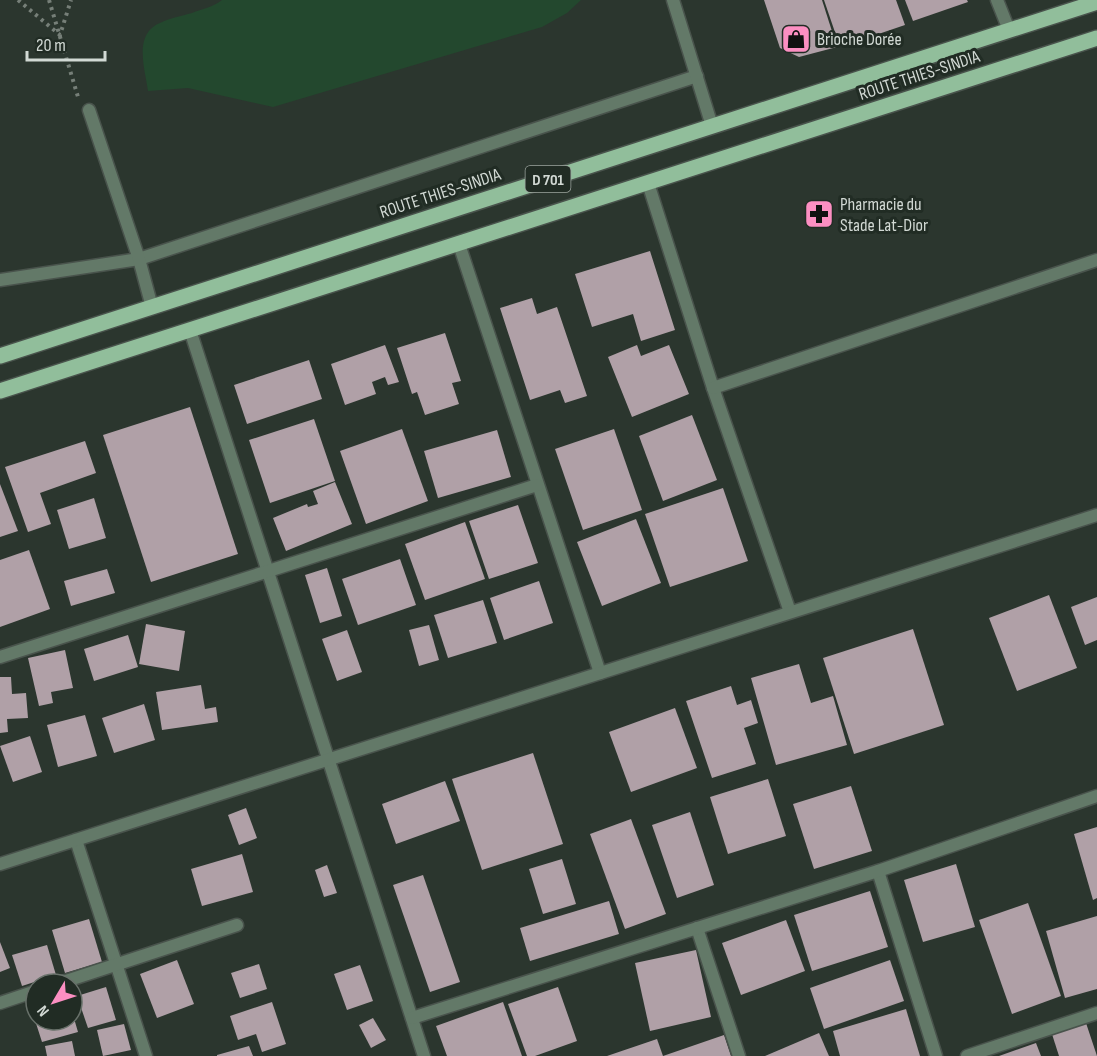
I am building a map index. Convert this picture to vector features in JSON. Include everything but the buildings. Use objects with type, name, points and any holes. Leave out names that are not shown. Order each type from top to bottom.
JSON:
[{"type":"main road","name":"ROUTE THIES-SINDIA","points":[[0,356],[1097,2]]},
{"type":"main road","name":"ROUTE THIES-SINDIA","points":[[0,392],[1097,38]]},
{"type":"street","points":[[673,0],[712,126]]},
{"type":"street","points":[[997,0],[1009,30]]},
{"type":"street","points":[[0,280],[139,259],[697,76]]},
{"type":"street","points":[[85,107],[139,259],[152,307]]},
{"type":"street","points":[[648,183],[713,388],[790,612]]},
{"type":"street","points":[[459,243],[600,673]]},
{"type":"street","points":[[713,388],[1097,260]]},
{"type":"street","points":[[190,330],[424,1056]]},
{"type":"street","points":[[0,657],[537,485]]},
{"type":"street","points":[[0,864],[1097,515]]},
{"type":"street","points":[[412,1018],[878,871],[1097,796]]},
{"type":"street","points":[[76,840],[146,1056]]},
{"type":"street","points":[[878,871],[936,1056]]},
{"type":"street","points":[[84,975],[237,925]]},
{"type":"street","points":[[697,928],[739,1056]]},
{"type":"street","points":[[0,1003],[24,995]]},
{"type":"street","points":[[968,1056],[1097,1013]]},
{"type":"path","points":[[18,0],[60,35]]},
{"type":"path","points":[[49,0],[85,107]]},
{"type":"path","points":[[60,35],[71,0]]},
{"type":"green space","points":[[222,0],[581,0],[567,13],[542,27],[273,107],[188,88],[148,91],[143,63],[146,35],[152,28],[164,21],[207,8]]},
{"type":"place","name":"Brioche Dorée","points":[[796,39]]},
{"type":"place","name":"Pharmacie du Stade Lat-Dior","points":[[819,214]]}]
